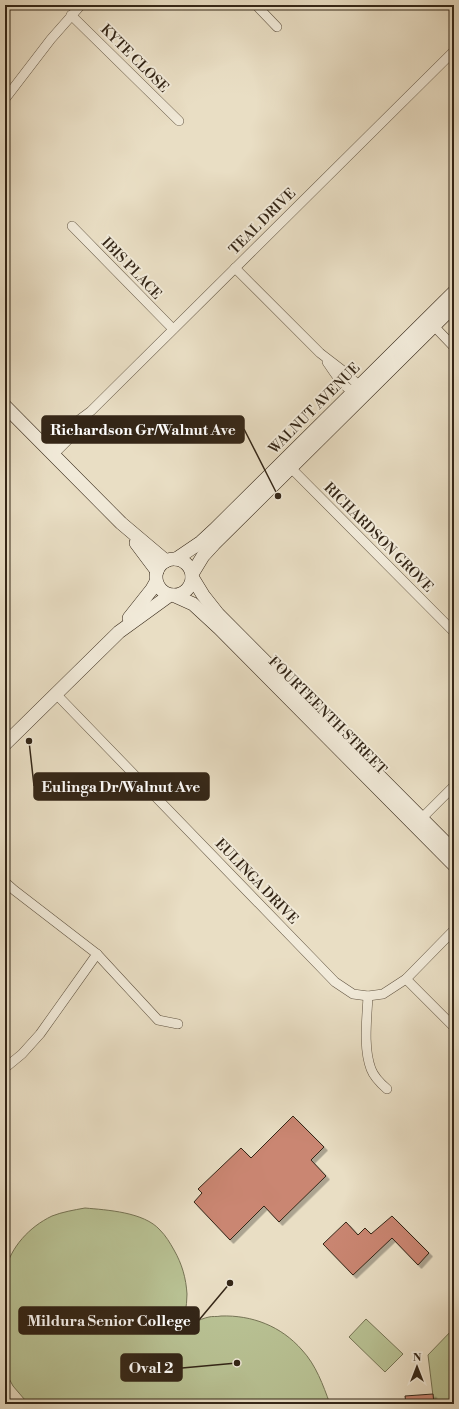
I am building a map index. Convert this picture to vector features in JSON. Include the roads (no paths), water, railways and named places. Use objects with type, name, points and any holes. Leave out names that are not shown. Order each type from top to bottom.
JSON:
[{"type":"street","points":[[5,99],[32,63],[81,5]]},
{"type":"street","points":[[256,5],[277,27]]},
{"type":"street","name":"KYTE CLOSE","points":[[71,15],[179,121]]},
{"type":"street","name":"TEAL DRIVE","points":[[50,452],[64,431],[91,411],[454,51]]},
{"type":"street","name":"IBIS PLACE","points":[[72,226],[173,329]]},
{"type":"street","points":[[235,268],[320,353],[339,379],[358,392]]},
{"type":"street","name":"WALNUT AVENUE","points":[[430,323],[454,292]]},
{"type":"street","name":"WALNUT AVENUE","points":[[192,576],[203,556],[287,464],[358,392],[430,323],[454,306]]},
{"type":"street","points":[[430,323],[454,347]]},
{"type":"street","points":[[5,406],[121,523],[171,560]]},
{"type":"street","name":"WALNUT AVENUE","points":[[171,560],[201,542],[287,464]]},
{"type":"street","name":"RICHARDSON GROVE","points":[[287,464],[454,632]]},
{"type":"street","points":[[121,523],[156,576],[161,590],[172,595]]},
{"type":"street","points":[[5,744],[118,632],[152,589],[162,563],[171,560],[181,560],[186,564],[192,576],[191,583],[184,592],[172,595],[118,632]]},
{"type":"street","name":"FOURTEENTH STREET","points":[[192,576],[203,595],[218,614],[454,851]]},
{"type":"street","name":"FOURTEENTH STREET","points":[[172,595],[193,604],[219,628],[454,865]]},
{"type":"street","name":"EULINGA DRIVE","points":[[56,694],[335,982],[353,994],[368,996],[383,994],[406,979],[454,930]]},
{"type":"street","points":[[422,818],[454,786]]},
{"type":"street","points":[[5,882],[97,954],[158,1020],[178,1024]]},
{"type":"street","points":[[5,1068],[22,1054],[40,1034],[97,954]]},
{"type":"street","points":[[406,979],[452,1025]]},
{"type":"street","points":[[368,996],[368,1056],[371,1069],[376,1079],[387,1089]]},
{"type":"place","name":"Richardson Gr/Walnut Ave","points":[[278,496]]},
{"type":"place","name":"Eulinga Dr/Walnut Ave","points":[[29,741]]},
{"type":"place","name":"Mildura Senior College","points":[[230,1283]]},
{"type":"place","name":"Oval 2","points":[[237,1363]]}]
